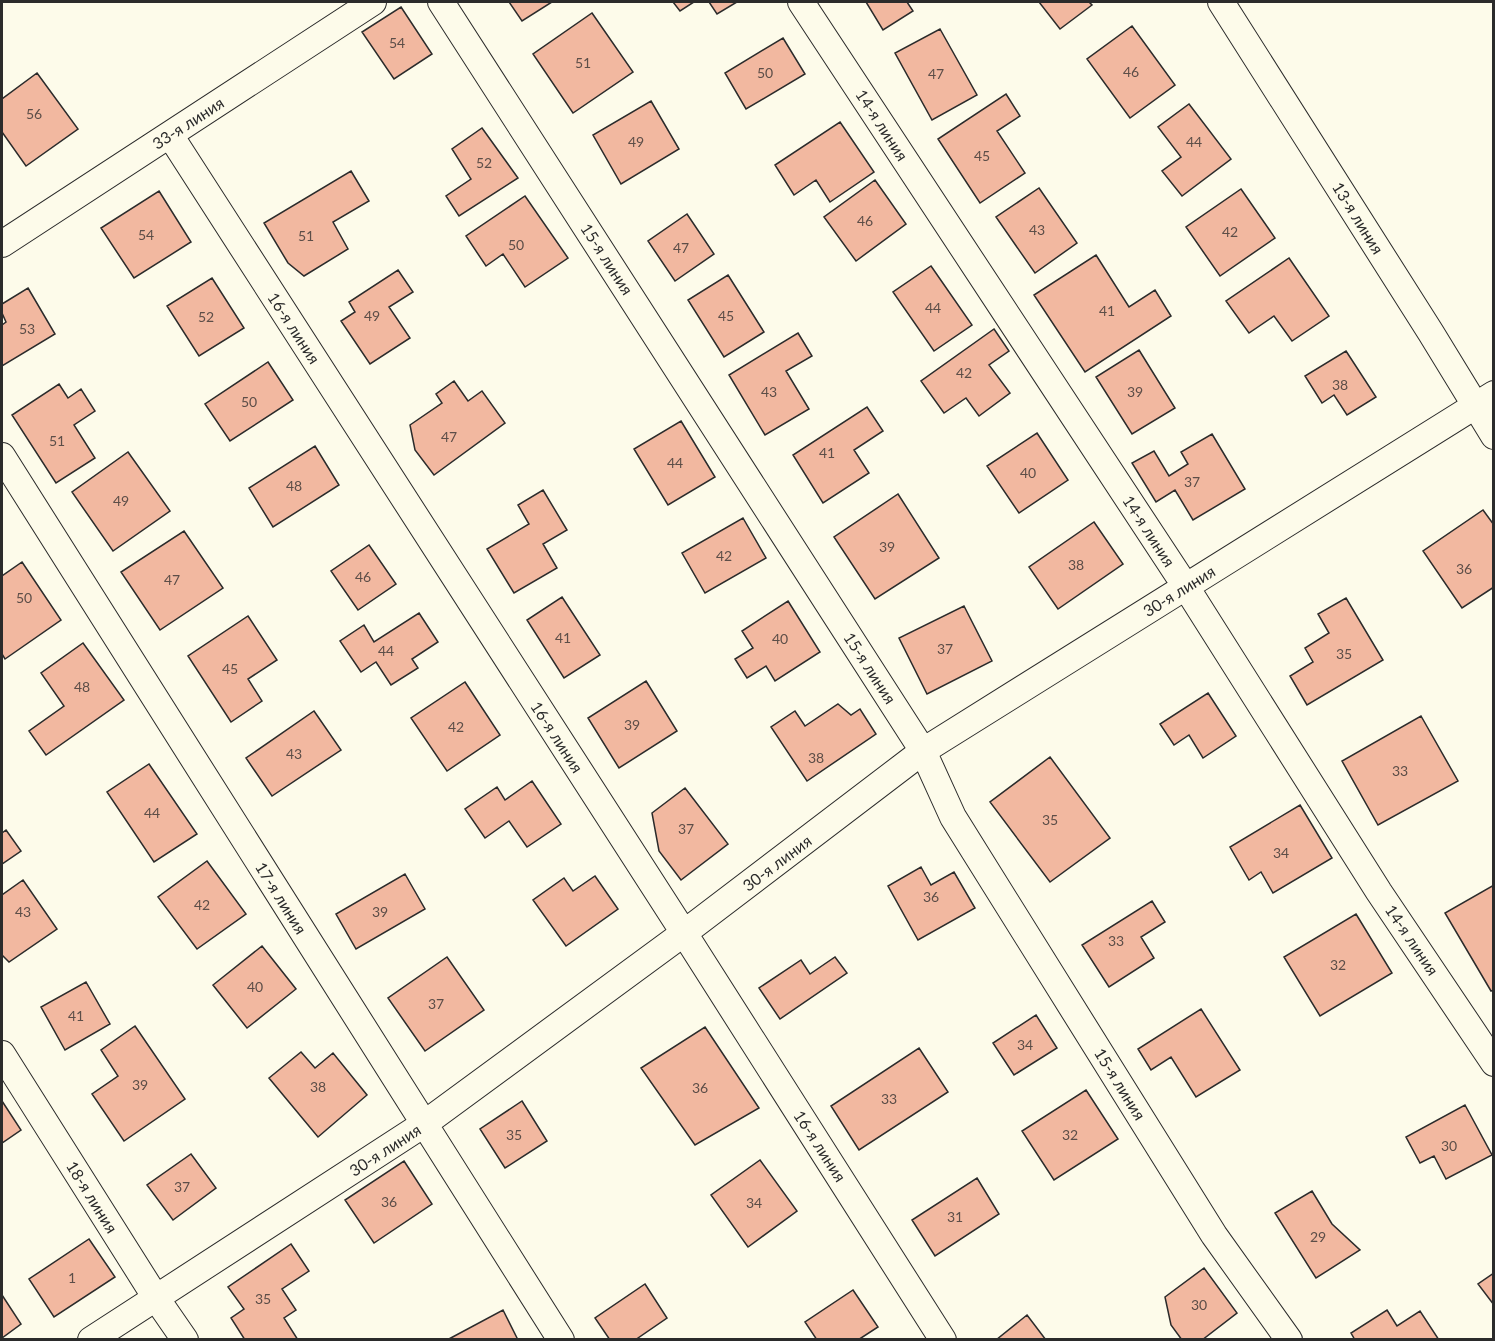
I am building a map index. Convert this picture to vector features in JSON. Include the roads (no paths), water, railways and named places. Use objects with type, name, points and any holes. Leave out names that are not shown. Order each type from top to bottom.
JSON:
[{"type":"street","name":"33-я линия","points":[[2,244],[374,2]]},
{"type":"street","name":"15-я линия","points":[[441,2],[923,751],[953,817],[1214,1235],[1289,1340]]},
{"type":"street","name":"14-я линия","points":[[801,2],[1186,587],[1379,892],[1494,1063]]},
{"type":"street","name":"13-я линия","points":[[1221,2],[1431,333],[1484,400],[1494,436]]},
{"type":"street","name":"16-я линия","points":[[170,135],[943,1340]]},
{"type":"street","name":"30-я линия","points":[[91,1340],[424,1124],[684,933],[923,751],[1484,400]]},
{"type":"street","name":"17-я линия","points":[[2,456],[561,1340]]},
{"type":"street","name":"18-я линия","points":[[2,1054],[185,1340]]}]
